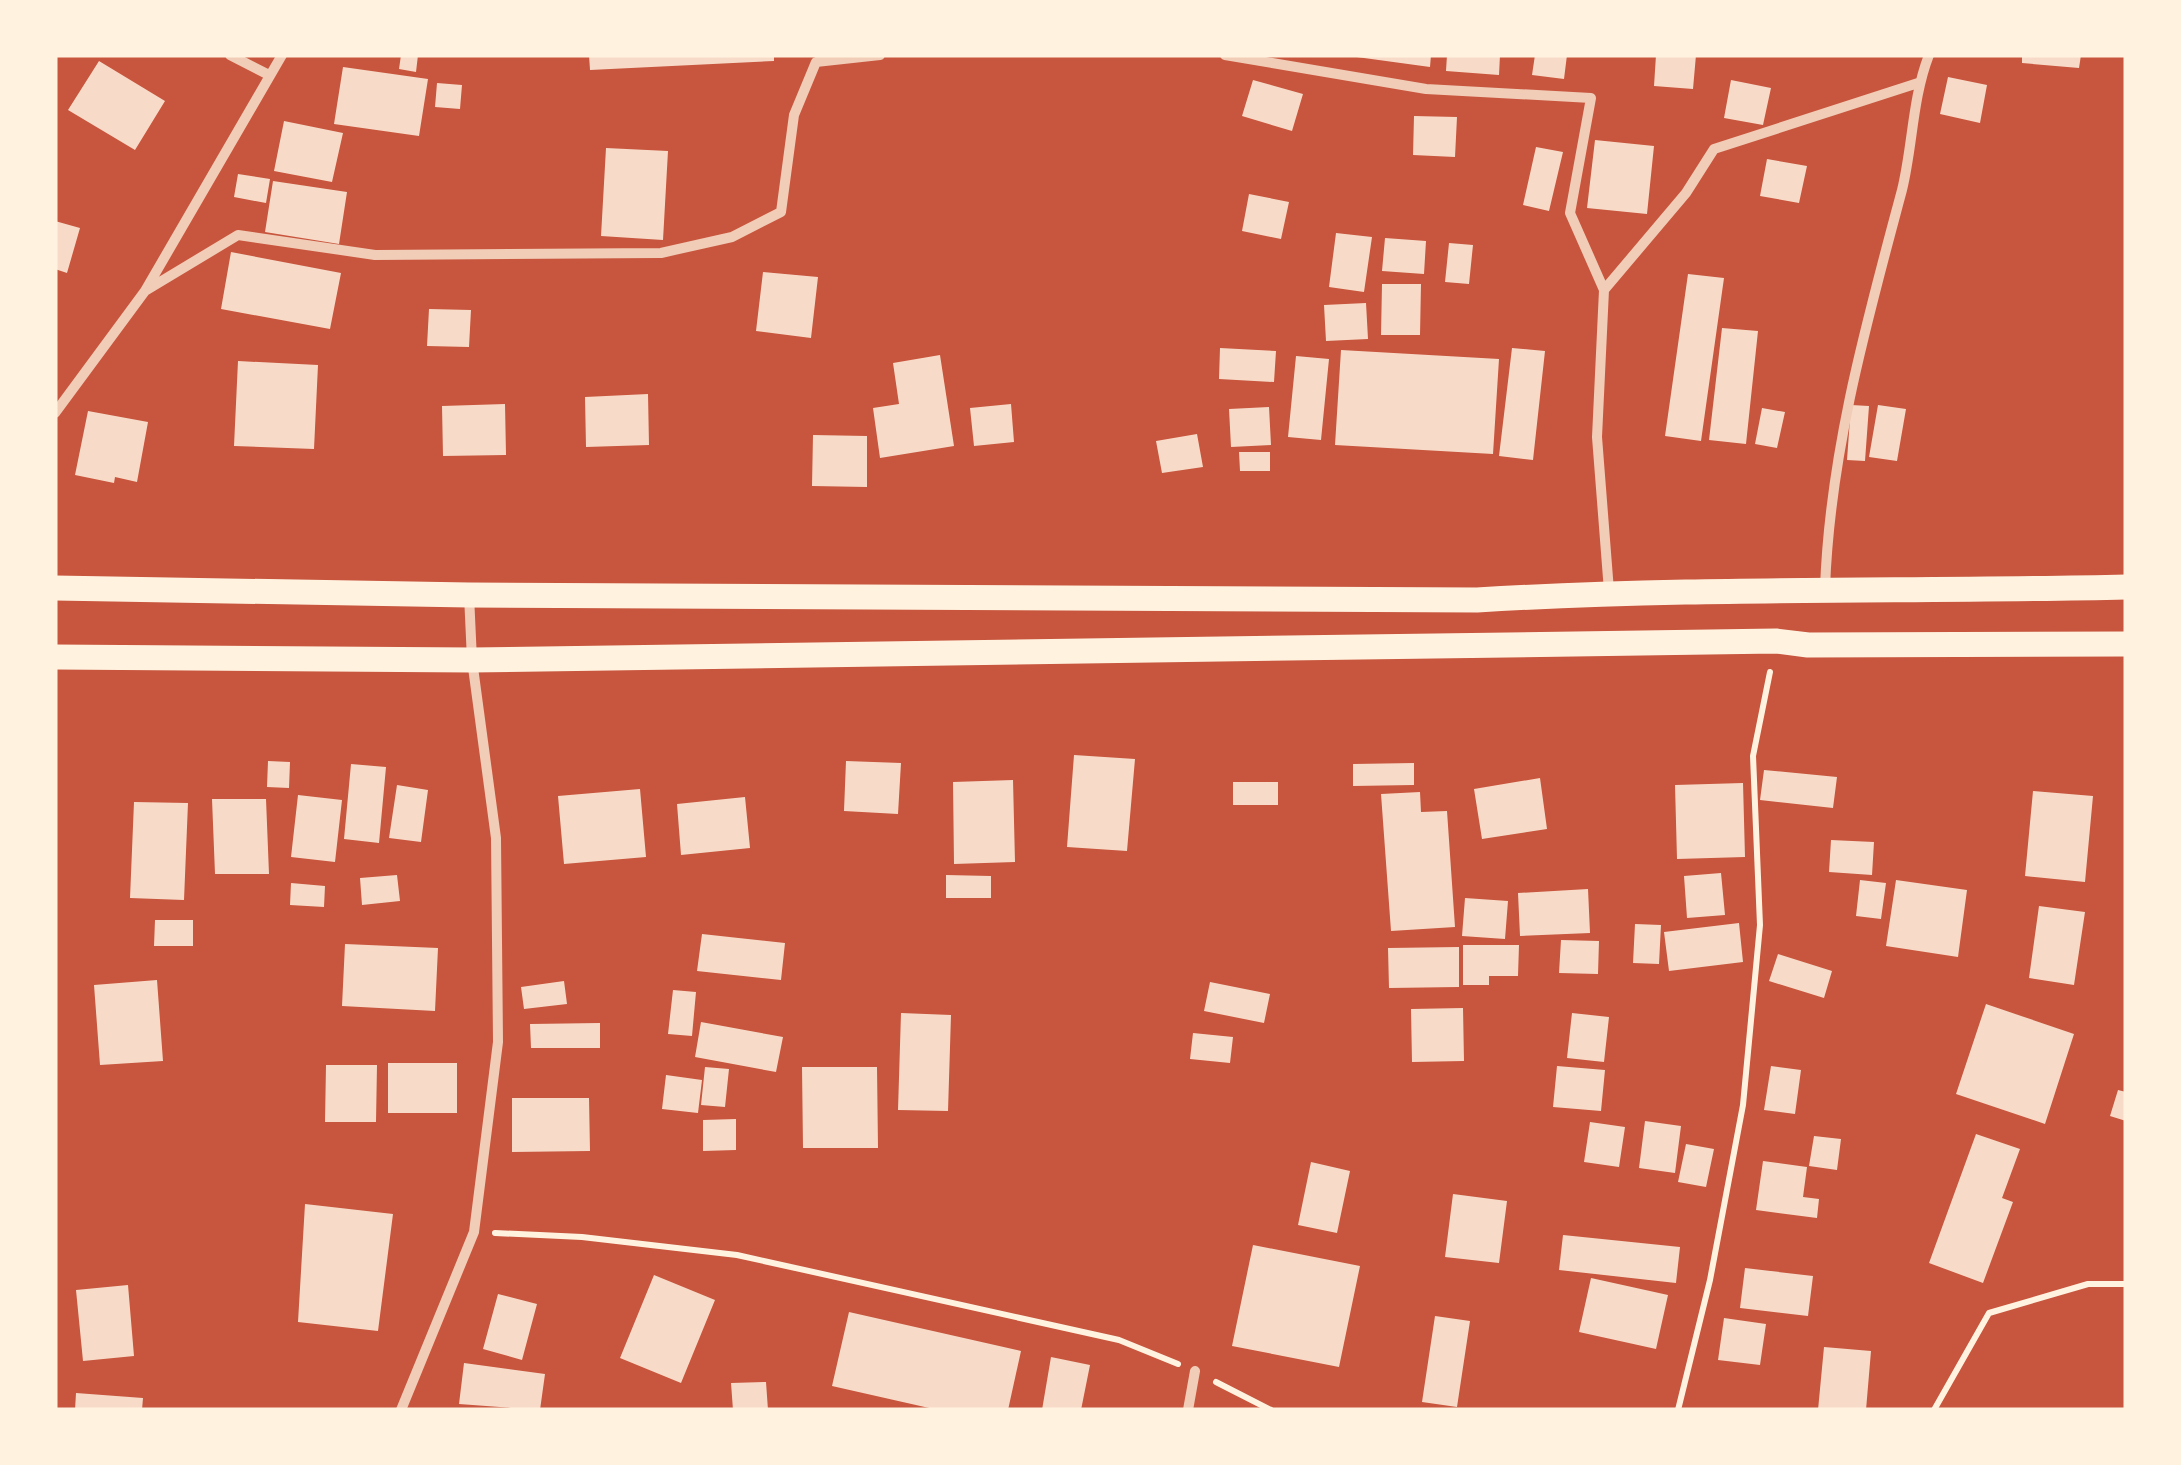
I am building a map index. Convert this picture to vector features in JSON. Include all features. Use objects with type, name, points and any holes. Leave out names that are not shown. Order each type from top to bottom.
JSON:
[{"type":"main road","points":[[55,588],[468,596],[1478,600],[1609,592],[1824,594],[2126,588]]},
{"type":"main road","points":[[55,657],[472,660],[1776,641],[1808,645],[2126,644]]},
{"type":"street","points":[[230,55],[268,75]]},
{"type":"street","points":[[55,414],[145,291],[282,55]]},
{"type":"street","points":[[145,291],[238,235],[375,255],[661,254],[732,236],[782,212],[794,115],[816,62],[880,55]]},
{"type":"street","points":[[1225,55],[1426,90],[1591,98],[1570,212],[1604,290],[1597,437],[1609,592]]},
{"type":"street","points":[[1824,594],[1827,518],[1863,328],[1903,184],[1918,83],[1929,55]]},
{"type":"street","points":[[1604,290],[1686,193],[1714,149],[1918,83]]},
{"type":"street","points":[[401,1410],[474,1232],[498,1042],[496,838],[472,660],[468,596]]},
{"type":"street","points":[[1188,1410],[1195,1371]]},
{"type":"path","points":[[1678,1410],[1710,1280],[1743,1105],[1760,925],[1754,756],[1776,641]]},
{"type":"path","points":[[474,1232],[582,1237],[737,1254],[1118,1340],[1195,1371],[1271,1410]]},
{"type":"path","points":[[1934,1410],[1989,1313],[2088,1284],[2126,1284]]},
{"type":"building","points":[[401,55],[418,55],[416,72],[399,69]]},
{"type":"building","points":[[589,55],[774,55],[774,61],[590,70]]},
{"type":"building","points":[[1342,55],[1431,55],[1430,67]]},
{"type":"building","points":[[1447,55],[1500,55],[1499,75],[1446,71]]},
{"type":"building","points":[[1535,55],[1567,55],[1564,79],[1532,75]]},
{"type":"building","points":[[1656,55],[1696,55],[1693,89],[1654,86]]},
{"type":"building","points":[[2022,55],[2081,55],[2079,68],[2022,63]]},
{"type":"building","points":[[99,61],[165,101],[135,150],[68,110]]},
{"type":"building","points":[[343,67],[428,79],[419,136],[334,124]]},
{"type":"building","points":[[1948,77],[1987,85],[1980,123],[1940,114]]},
{"type":"building","points":[[1253,80],[1303,94],[1292,131],[1242,116]]},
{"type":"building","points":[[1731,80],[1771,88],[1763,125],[1724,118]]},
{"type":"building","points":[[437,83],[462,85],[460,109],[435,107]]},
{"type":"building","points":[[1414,116],[1457,117],[1455,157],[1413,155]]},
{"type":"building","points":[[284,121],[343,133],[332,182],[274,171]]},
{"type":"building","points":[[1595,140],[1654,146],[1647,214],[1587,208]]},
{"type":"building","points":[[1536,147],[1563,152],[1549,211],[1523,205]]},
{"type":"building","points":[[606,148],[668,151],[663,240],[601,236]]},
{"type":"building","points":[[1767,159],[1807,166],[1799,203],[1760,196]]},
{"type":"building","points":[[238,174],[270,179],[266,203],[234,197]]},
{"type":"building","points":[[273,181],[347,192],[339,244],[265,232]]},
{"type":"building","points":[[1249,194],[1289,202],[1281,239],[1242,231]]},
{"type":"building","points":[[55,221],[80,228],[67,273],[55,269]]},
{"type":"building","points":[[1336,233],[1372,237],[1364,292],[1329,287]]},
{"type":"building","points":[[1385,238],[1426,241],[1424,274],[1382,271]]},
{"type":"building","points":[[1449,243],[1473,245],[1469,284],[1445,282]]},
{"type":"building","points":[[231,252],[341,273],[330,329],[221,309]]},
{"type":"building","points":[[763,272],[818,277],[811,338],[756,331]]},
{"type":"building","points":[[1688,274],[1724,278],[1701,441],[1665,436]]},
{"type":"building","points":[[1382,284],[1421,284],[1420,335],[1381,335]]},
{"type":"building","points":[[1366,303],[1368,339],[1326,341],[1324,305]]},
{"type":"building","points":[[429,309],[471,310],[469,347],[427,346]]},
{"type":"building","points":[[1722,328],[1758,331],[1746,444],[1709,440]]},
{"type":"building","points":[[1220,348],[1276,351],[1274,382],[1219,379]]},
{"type":"building","points":[[1512,348],[1545,351],[1533,460],[1499,456]]},
{"type":"building","points":[[1341,350],[1499,359],[1493,454],[1335,445]]},
{"type":"building","points":[[940,355],[954,446],[880,458],[873,408],[899,404],[893,363]]},
{"type":"building","points":[[1296,356],[1329,359],[1321,440],[1288,437]]},
{"type":"building","points":[[238,361],[318,365],[314,449],[234,446]]},
{"type":"building","points":[[648,394],[649,445],[586,447],[585,397]]},
{"type":"building","points":[[505,404],[506,455],[443,456],[442,406]]},
{"type":"building","points":[[1011,404],[1014,442],[974,446],[970,408]]},
{"type":"building","points":[[1851,405],[1869,406],[1865,461],[1847,460]]},
{"type":"building","points":[[1878,405],[1906,409],[1897,461],[1869,457]]},
{"type":"building","points":[[1269,407],[1271,445],[1231,447],[1229,409]]},
{"type":"building","points":[[1762,408],[1785,412],[1777,448],[1755,444]]},
{"type":"building","points":[[88,411],[148,422],[137,482],[115,477],[114,483],[75,475]]},
{"type":"building","points":[[1197,434],[1203,467],[1162,473],[1156,441]]},
{"type":"building","points":[[813,435],[867,436],[867,487],[812,486]]},
{"type":"building","points":[[1239,452],[1270,452],[1270,471],[1240,471]]},
{"type":"building","points":[[1074,755],[1135,759],[1127,851],[1067,847]]},
{"type":"building","points":[[268,761],[290,762],[289,788],[267,787]]},
{"type":"building","points":[[846,761],[901,763],[898,814],[844,811]]},
{"type":"building","points":[[1414,763],[1414,785],[1353,786],[1353,764]]},
{"type":"building","points":[[351,764],[386,767],[379,843],[344,839]]},
{"type":"building","points":[[1764,770],[1837,777],[1833,808],[1760,800]]},
{"type":"building","points":[[1540,778],[1547,829],[1482,839],[1474,789]]},
{"type":"building","points":[[1013,780],[1015,862],[954,864],[953,782]]},
{"type":"building","points":[[1233,782],[1278,782],[1278,805],[1233,805]]},
{"type":"building","points":[[1743,783],[1745,857],[1677,859],[1675,785]]},
{"type":"building","points":[[397,785],[428,790],[421,842],[389,838]]},
{"type":"building","points":[[640,789],[646,857],[564,864],[558,796]]},
{"type":"building","points":[[2033,791],[2093,796],[2085,882],[2025,876]]},
{"type":"building","points":[[1420,792],[1421,812],[1447,811],[1455,927],[1391,931],[1381,794]]},
{"type":"building","points":[[298,795],[342,800],[335,862],[291,857]]},
{"type":"building","points":[[745,797],[750,848],[681,855],[677,804]]},
{"type":"building","points":[[212,799],[266,799],[269,874],[215,874]]},
{"type":"building","points":[[134,802],[188,803],[184,900],[130,898]]},
{"type":"building","points":[[1831,840],[1874,842],[1872,875],[1829,872]]},
{"type":"building","points":[[1721,873],[1725,915],[1687,918],[1684,876]]},
{"type":"building","points":[[397,875],[400,901],[362,905],[360,878]]},
{"type":"building","points":[[946,875],[991,876],[991,898],[946,898]]},
{"type":"building","points":[[1860,880],[1886,883],[1881,919],[1856,916]]},
{"type":"building","points":[[1896,880],[1967,890],[1958,957],[1886,946]]},
{"type":"building","points":[[291,883],[325,886],[324,907],[290,905]]},
{"type":"building","points":[[1588,889],[1590,933],[1520,936],[1518,893]]},
{"type":"building","points":[[1465,898],[1508,901],[1505,939],[1462,936]]},
{"type":"building","points":[[2039,906],[2085,912],[2074,985],[2029,978]]},
{"type":"building","points":[[155,920],[193,920],[193,946],[154,946]]},
{"type":"building","points":[[1739,923],[1743,962],[1669,971],[1664,932]]},
{"type":"building","points":[[1635,924],[1661,925],[1659,964],[1633,963]]},
{"type":"building","points":[[702,934],[785,943],[781,980],[697,971]]},
{"type":"building","points":[[1561,940],[1599,941],[1598,974],[1559,973]]},
{"type":"building","points":[[345,944],[438,948],[435,1011],[342,1006]]},
{"type":"building","points":[[1463,945],[1519,945],[1518,976],[1489,976],[1489,985],[1463,985]]},
{"type":"building","points":[[1459,947],[1459,987],[1389,988],[1388,948]]},
{"type":"building","points":[[1778,954],[1832,971],[1824,998],[1769,981]]},
{"type":"building","points":[[157,980],[163,1061],[100,1065],[94,985]]},
{"type":"building","points":[[564,981],[567,1004],[524,1009],[521,987]]},
{"type":"building","points":[[1210,982],[1270,994],[1264,1023],[1204,1011]]},
{"type":"building","points":[[673,990],[696,992],[692,1036],[668,1034]]},
{"type":"building","points":[[1986,1004],[2074,1034],[2045,1124],[1956,1094]]},
{"type":"building","points":[[1463,1008],[1464,1061],[1412,1062],[1411,1009]]},
{"type":"building","points":[[901,1013],[951,1015],[948,1111],[898,1110]]},
{"type":"building","points":[[1572,1013],[1609,1017],[1604,1062],[1567,1058]]},
{"type":"building","points":[[701,1022],[783,1037],[776,1072],[695,1057]]},
{"type":"building","points":[[600,1023],[600,1048],[531,1048],[530,1024]]},
{"type":"building","points":[[1193,1033],[1233,1037],[1230,1063],[1190,1059]]},
{"type":"building","points":[[388,1063],[457,1063],[457,1113],[388,1113]]},
{"type":"building","points":[[326,1065],[377,1065],[376,1122],[325,1122]]},
{"type":"building","points":[[1557,1066],[1605,1070],[1601,1111],[1553,1107]]},
{"type":"building","points":[[1771,1066],[1801,1070],[1795,1114],[1764,1110]]},
{"type":"building","points":[[705,1067],[729,1069],[725,1107],[701,1105]]},
{"type":"building","points":[[802,1067],[877,1067],[878,1148],[803,1148]]},
{"type":"building","points":[[666,1075],[702,1080],[698,1113],[662,1109]]},
{"type":"building","points":[[2118,1090],[2126,1092],[2126,1121],[2110,1116]]},
{"type":"building","points":[[512,1098],[589,1098],[590,1151],[512,1152]]},
{"type":"building","points":[[736,1119],[736,1150],[703,1151],[703,1120]]},
{"type":"building","points":[[1645,1121],[1681,1126],[1675,1173],[1639,1168]]},
{"type":"building","points":[[1590,1122],[1625,1127],[1619,1167],[1584,1162]]},
{"type":"building","points":[[1976,1134],[2020,1149],[2002,1198],[2013,1202],[1983,1283],[1929,1263]]},
{"type":"building","points":[[1814,1136],[1841,1139],[1837,1170],[1809,1166]]},
{"type":"building","points":[[1686,1144],[1714,1149],[1706,1187],[1678,1182]]},
{"type":"building","points":[[1763,1161],[1807,1167],[1803,1197],[1819,1199],[1817,1218],[1756,1210]]},
{"type":"building","points":[[1311,1162],[1350,1171],[1337,1233],[1298,1225]]},
{"type":"building","points":[[1453,1194],[1507,1201],[1499,1263],[1445,1257]]},
{"type":"building","points":[[305,1204],[393,1214],[378,1331],[298,1322]]},
{"type":"building","points":[[1563,1235],[1680,1247],[1676,1283],[1559,1270]]},
{"type":"building","points":[[1253,1245],[1360,1266],[1339,1367],[1232,1346]]},
{"type":"building","points":[[1745,1268],[1813,1276],[1808,1316],[1740,1308]]},
{"type":"building","points":[[654,1275],[715,1300],[681,1383],[620,1358]]},
{"type":"building","points":[[1591,1278],[1668,1295],[1656,1349],[1579,1332]]},
{"type":"building","points":[[128,1285],[134,1356],[83,1361],[76,1290]]},
{"type":"building","points":[[498,1294],[537,1304],[522,1360],[483,1349]]},
{"type":"building","points":[[849,1312],[1021,1351],[1008,1410],[938,1410],[832,1386]]},
{"type":"building","points":[[1435,1316],[1470,1321],[1457,1407],[1422,1402]]},
{"type":"building","points":[[1724,1318],[1766,1324],[1760,1365],[1718,1360]]},
{"type":"building","points":[[1824,1347],[1871,1351],[1866,1410],[1818,1410]]},
{"type":"building","points":[[1051,1357],[1090,1365],[1081,1410],[1042,1410]]},
{"type":"building","points":[[464,1363],[545,1374],[540,1410],[459,1404]]},
{"type":"building","points":[[766,1382],[768,1410],[733,1410],[731,1383]]},
{"type":"building","points":[[76,1393],[143,1398],[142,1410],[75,1410]]}]
